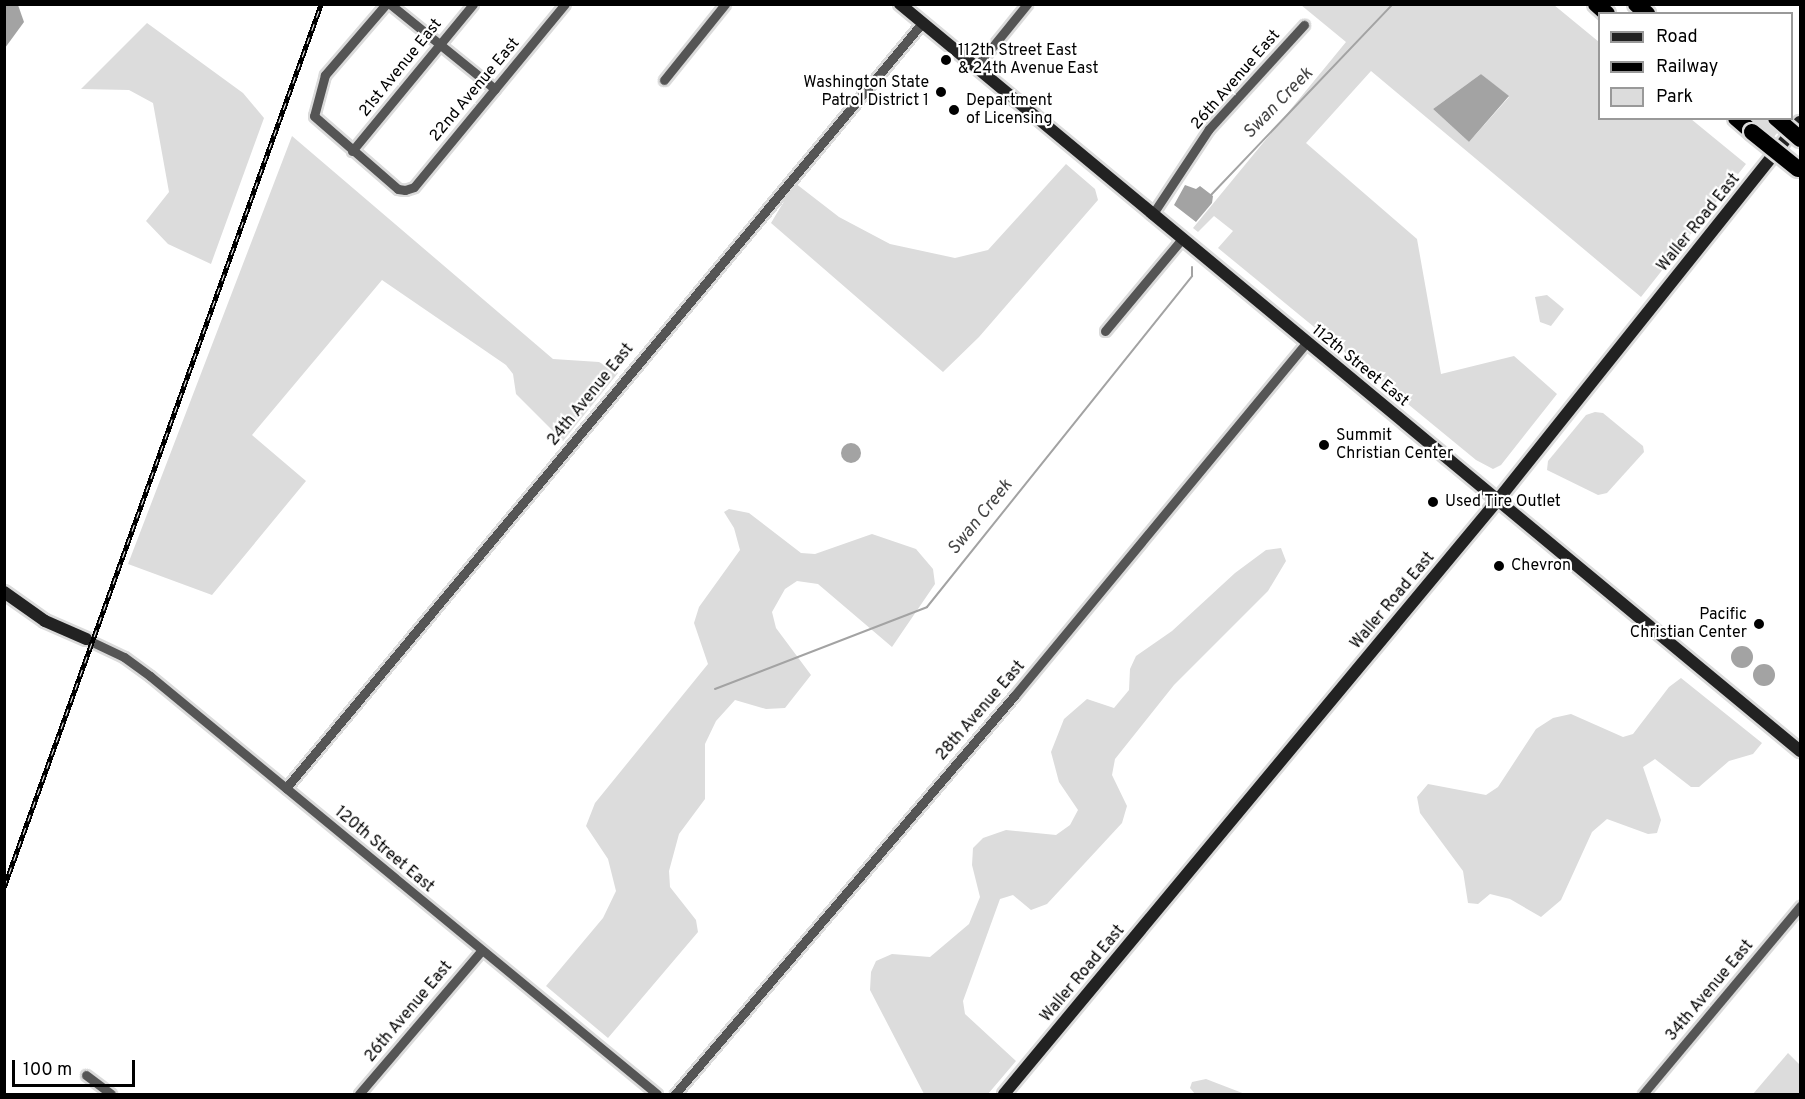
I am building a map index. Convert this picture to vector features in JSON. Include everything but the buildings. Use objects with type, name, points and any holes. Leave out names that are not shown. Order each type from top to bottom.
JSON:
[{"type":"highway","points":[[1738,120],[1799,170]]},
{"type":"highway","points":[[1778,120],[1800,139]]},
{"type":"street","points":[[352,152],[315,120],[315,100],[325,75],[388,4],[442,42],[495,89]]},
{"type":"street","name":"21st Avenue East","points":[[352,152],[473,4]]},
{"type":"street","name":"22nd Avenue East","points":[[352,152],[398,189],[405,190],[414,187],[565,4]]},
{"type":"street","points":[[664,80],[725,4]]},
{"type":"street","name":"112th Street East","points":[[900,4],[1181,240],[1800,752]]},
{"type":"street","points":[[976,67],[1027,4]]},
{"type":"street","name":"24th Avenue East","points":[[286,788],[922,23]]},
{"type":"street","name":"26th Avenue East","points":[[1152,215],[1209,129],[1304,25]]},
{"type":"street","name":"Waller Road East","points":[[1004,1095],[1497,501],[1800,122]]},
{"type":"street","points":[[1105,331],[1181,240]]},
{"type":"street","name":"28th Avenue East","points":[[675,1095],[1014,696],[1306,343]]},
{"type":"street","points":[[4,592],[45,621],[86,639]]},
{"type":"street","name":"120th Street East","points":[[86,639],[124,657],[150,676],[657,1095]]},
{"type":"street","name":"34th Avenue East","points":[[1643,1095],[1800,906]]},
{"type":"street","name":"26th Avenue East","points":[[359,1095],[482,950]]},
{"type":"street","points":[[86,1075],[111,1095]]},
{"type":"green space","points":[[1301,5],[1554,5],[1598,41],[1598,120],[1692,120],[1746,164],[1641,297],[1371,71],[1306,143],[1417,239],[1441,374],[1514,356],[1557,394],[1501,465],[1493,469],[1476,460],[1218,248],[1233,231],[1214,216],[1198,232],[1193,228],[1346,42]],"holes":[[[1481,74],[1509,97],[1469,142],[1433,109]]]},
{"type":"green space","points":[[147,23],[243,93],[264,118],[211,264],[168,244],[146,221],[169,192],[153,103],[129,90],[81,89]]},
{"type":"green space","points":[[1748,120],[1766,120],[1779,131],[1772,139]]},
{"type":"green space","points":[[292,136],[553,359],[599,362],[618,373],[563,441],[516,394],[513,374],[506,365],[382,280],[252,435],[306,481],[212,595],[128,564]]},
{"type":"green space","points":[[1066,164],[1095,189],[1098,200],[979,337],[943,372],[771,223],[795,183],[839,217],[890,244],[955,258],[988,250]]},
{"type":"green space","points":[[1547,295],[1564,309],[1551,326],[1540,322],[1535,297]]},
{"type":"green space","points":[[1595,412],[1603,413],[1643,446],[1644,452],[1607,493],[1598,495],[1547,470],[1548,461],[1586,415]]},
{"type":"green space","points":[[729,509],[749,513],[801,553],[815,554],[872,534],[916,549],[933,569],[935,584],[892,647],[818,584],[797,581],[785,589],[772,612],[776,628],[811,675],[785,708],[766,709],[735,700],[716,721],[705,744],[705,799],[679,834],[669,871],[670,887],[696,920],[698,932],[608,1038],[546,986],[603,918],[616,891],[608,859],[586,826],[595,803],[708,664],[694,623],[699,607],[740,550],[734,528],[724,512]]},
{"type":"green space","points":[[1281,548],[1286,561],[1268,591],[1174,685],[1115,759],[1112,775],[1127,806],[1122,823],[1047,904],[1031,910],[1013,895],[1000,899],[963,1001],[965,1014],[1016,1061],[988,1094],[924,1094],[870,990],[871,972],[876,961],[892,954],[930,957],[969,924],[980,897],[972,865],[973,848],[983,838],[1006,830],[1056,835],[1070,825],[1078,810],[1059,782],[1051,752],[1064,719],[1087,699],[1114,708],[1129,690],[1130,669],[1136,656],[1172,631],[1235,573],[1266,550]]},
{"type":"green space","points":[[1681,678],[1762,743],[1753,754],[1729,761],[1699,787],[1691,787],[1655,759],[1643,767],[1661,820],[1657,833],[1648,834],[1607,819],[1592,832],[1561,900],[1541,917],[1510,899],[1490,894],[1478,904],[1468,903],[1463,871],[1420,813],[1417,797],[1428,784],[1486,795],[1498,787],[1536,729],[1553,718],[1571,714],[1623,737],[1633,734],[1669,687]]},
{"type":"green space","points":[[1788,1053],[1800,1065],[1800,1094],[1753,1094]]},
{"type":"green space","points":[[1206,1079],[1245,1094],[1195,1094],[1190,1088],[1192,1082]]},
{"type":"shaded area","points":[[5,4],[18,5],[24,22],[5,48]]},
{"type":"shaded area","points":[[1481,74],[1509,96],[1469,142],[1433,109]]},
{"type":"shaded area","points":[[1185,185],[1196,189],[1200,186],[1213,196],[1212,203],[1196,222],[1174,205]]},
{"type":"shaded area","points":[[847,443],[855,443],[861,449],[861,457],[855,463],[847,463],[841,457],[841,449]]},
{"type":"shaded area","points":[[1742,646],[1750,649],[1753,657],[1750,665],[1742,668],[1734,665],[1731,657],[1734,649]]},
{"type":"shaded area","points":[[1764,664],[1772,667],[1775,675],[1772,683],[1764,686],[1756,683],[1753,675],[1756,667]]},
{"type":"waterway","name":"Swan Creek","points":[[1210,196],[1393,4]]},
{"type":"waterway","name":"Swan Creek","points":[[715,689],[927,607],[1192,276],[1192,267]]},
{"type":"railway","points":[[4,887],[321,4]]},
{"type":"place","name":"112th Street East & 24th Avenue East","points":[[946,60]]},
{"type":"place","name":"Washington State Patrol District 1","points":[[941,92]]},
{"type":"place","name":"Department of Licensing","points":[[954,110]]},
{"type":"place","name":"Summit Christian Center","points":[[1324,445]]},
{"type":"place","name":"Used Tire Outlet","points":[[1433,502]]},
{"type":"place","name":"Chevron","points":[[1499,566]]},
{"type":"place","name":"Pacific Christian Center","points":[[1759,624]]}]
